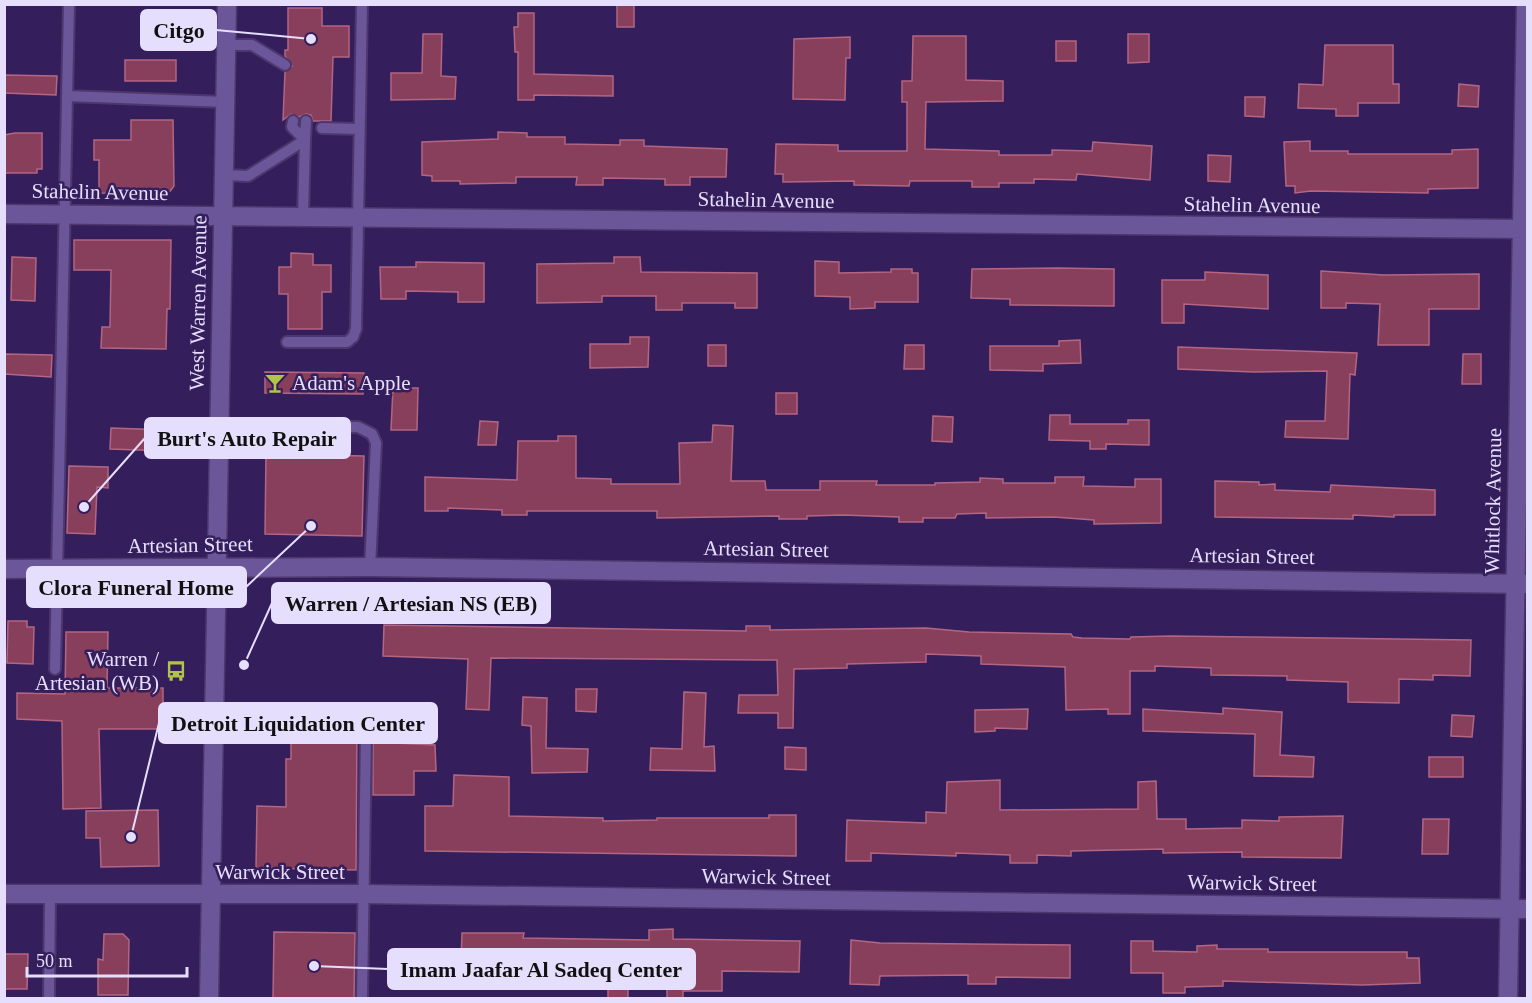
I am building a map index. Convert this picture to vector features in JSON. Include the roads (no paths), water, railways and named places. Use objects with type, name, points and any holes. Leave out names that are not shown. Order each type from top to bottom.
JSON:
[{"type":"street","name":"West Warren Avenue","points":[[209,999],[227,4]]},
{"type":"street","name":"Whitlock Avenue","points":[[1508,999],[1518,909],[1526,4]]},
{"type":"street","name":"Stahelin Avenue","points":[[4,214],[1524,229]]},
{"type":"street","name":"Artesian Street","points":[[4,569],[215,570],[259,567],[370,567],[1521,584]]},
{"type":"street","name":"Warwick Street","points":[[4,894],[363,894],[1518,909]]},
{"type":"lane","points":[[55,669],[59,569],[63,214],[69,4]]},
{"type":"lane","points":[[287,342],[347,342],[353,337],[356,329],[362,4]]},
{"type":"lane","points":[[226,45],[252,45],[285,65]]},
{"type":"lane","points":[[67,96],[225,102]]},
{"type":"lane","points":[[292,121],[292,127],[305,140]]},
{"type":"lane","points":[[303,218],[306,121]]},
{"type":"lane","points":[[224,175],[248,176],[305,140],[322,125],[359,129]]},
{"type":"lane","points":[[218,423],[358,427],[372,435],[376,443],[370,567]]},
{"type":"lane","points":[[363,999],[366,732]]},
{"type":"lane","points":[[49,999],[50,894]]},
{"type":"place","name":"Citgo","points":[[311,39]]},
{"type":"place","name":"Adam's Apple","points":[[275,383]]},
{"type":"place","name":"Burt's Auto Repair","points":[[84,507]]},
{"type":"place","name":"Clora Funeral Home","points":[[311,526]]},
{"type":"place","name":"Warren / Artesian NS (EB)","points":[[244,665]]},
{"type":"place","name":"Warren / Artesian (WB)","points":[[176,671]]},
{"type":"place","name":"Detroit Liquidation Center","points":[[131,837]]},
{"type":"place","name":"Imam Jaafar Al Sadeq Center","points":[[314,966]]}]
